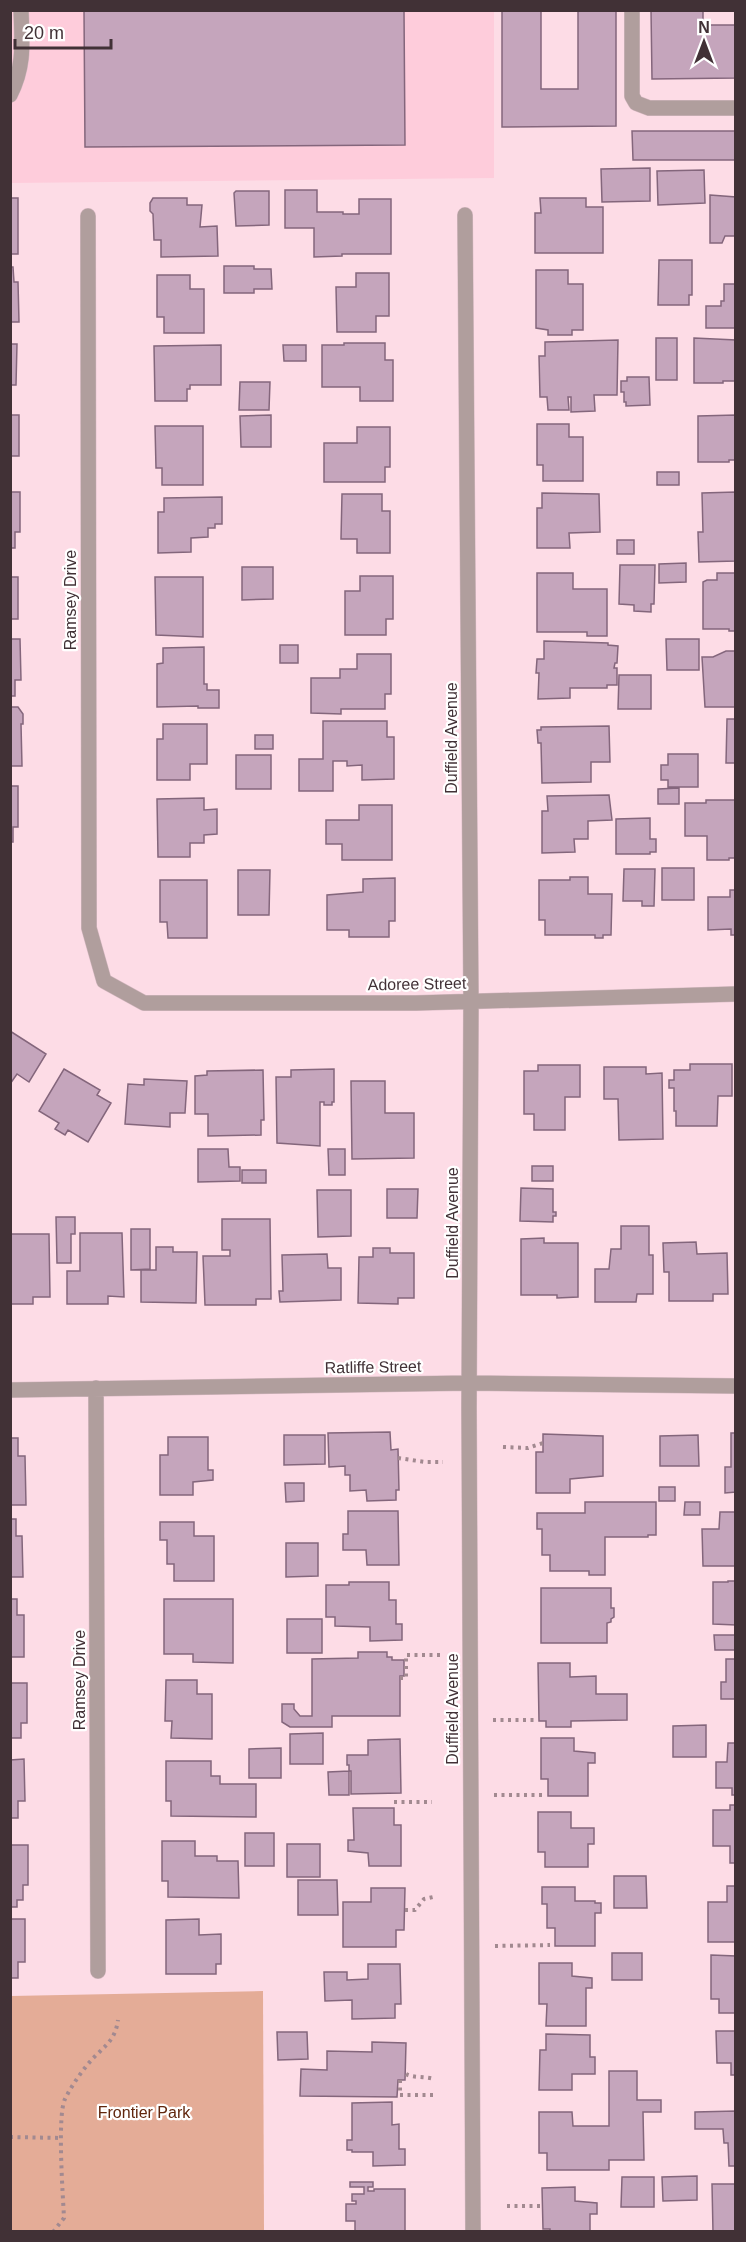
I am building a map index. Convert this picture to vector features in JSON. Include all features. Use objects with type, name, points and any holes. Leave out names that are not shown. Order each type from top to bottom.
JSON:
[{"type":"street","points":[[10,95],[16,84],[23,58],[21,10]]},
{"type":"street","points":[[632,10],[633,96],[636,103],[649,108],[735,108]]},
{"type":"street","name":"Duffield Avenue","points":[[465,215],[471,1002],[469,1383],[473,2232]]},
{"type":"street","name":"Ramsey Drive","points":[[88,216],[89,928],[105,981]]},
{"type":"street","name":"Adoree Street","points":[[105,981],[144,1003],[471,1002],[735,994]]},
{"type":"street","name":"Ratliffe Street","points":[[10,1390],[469,1383],[735,1386]]},
{"type":"street","name":"Ramsey Drive","points":[[96,1388],[98,1971]]},
{"type":"path","points":[[503,1447],[528,1448],[543,1443]]},
{"type":"path","points":[[398,1458],[425,1462],[443,1461]]},
{"type":"path","points":[[400,1678],[406,1678],[406,1655],[440,1655]]},
{"type":"path","points":[[492,1720],[537,1720]]},
{"type":"path","points":[[493,1795],[545,1795]]},
{"type":"path","points":[[394,1802],[432,1802]]},
{"type":"path","points":[[405,1910],[415,1910],[424,1899],[433,1898]]},
{"type":"path","points":[[494,1946],[550,1945]]},
{"type":"path","points":[[53,2232],[64,2218],[63,2102],[77,2077],[89,2062],[107,2046],[116,2033],[118,2020]]},
{"type":"path","points":[[406,2074],[434,2079]]},
{"type":"path","points":[[400,2080],[400,2095],[435,2095]]},
{"type":"path","points":[[10,2137],[62,2138]]},
{"type":"path","points":[[507,2206],[543,2206]]},
{"type":"shaded area","points":[[10,11],[494,11],[494,178],[11,183]]},
{"type":"green space","name":"Frontier Park","points":[[263,1991],[264,2231],[11,2231],[11,1996]]},
{"type":"building","points":[[84,10],[404,10],[405,145],[85,147]]},
{"type":"building","points":[[502,10],[541,10],[541,89],[578,89],[578,10],[616,10],[616,126],[502,127]]},
{"type":"building","points":[[651,10],[703,10],[703,25],[736,25],[736,78],[652,79]]},
{"type":"building","points":[[632,131],[736,131],[736,160],[633,160]]},
{"type":"building","points":[[650,168],[650,201],[602,202],[601,169]]},
{"type":"building","points":[[704,170],[705,203],[658,205],[657,171]]},
{"type":"building","points":[[285,190],[317,190],[317,212],[359,214],[359,199],[391,199],[391,254],[342,254],[342,256],[314,257],[314,228],[285,228]]},
{"type":"building","points":[[236,191],[269,191],[269,225],[236,226],[234,193]]},
{"type":"building","points":[[710,195],[736,197],[736,252],[735,236],[725,236],[722,243],[710,243]]},
{"type":"building","points":[[10,198],[18,198],[18,254],[10,254]]},
{"type":"building","points":[[153,198],[187,198],[187,205],[202,205],[200,227],[217,226],[218,256],[161,257],[161,240],[154,240],[153,214],[150,211]]},
{"type":"building","points":[[540,198],[586,198],[586,207],[603,207],[603,253],[535,253],[535,213],[541,213]]},
{"type":"building","points":[[659,260],[692,260],[692,295],[689,295],[689,305],[658,305]]},
{"type":"building","points":[[224,266],[254,266],[254,269],[271,269],[272,289],[254,289],[254,293],[224,293]]},
{"type":"building","points":[[10,267],[13,267],[14,282],[18,282],[19,322],[10,322]]},
{"type":"building","points":[[536,270],[568,270],[568,284],[583,284],[583,330],[572,330],[572,335],[548,335],[548,330],[536,328]]},
{"type":"building","points":[[356,273],[389,273],[389,316],[376,316],[376,332],[337,332],[336,287],[356,287]]},
{"type":"building","points":[[157,275],[190,275],[190,289],[204,289],[204,333],[164,333],[164,317],[157,317]]},
{"type":"building","points":[[724,284],[736,284],[736,328],[706,328],[706,306],[721,306],[721,301],[724,301]]},
{"type":"building","points":[[656,338],[677,338],[677,380],[656,380]]},
{"type":"building","points":[[694,338],[736,340],[736,381],[694,383]]},
{"type":"building","points":[[618,340],[617,395],[594,395],[595,411],[571,412],[571,397],[568,397],[569,410],[548,410],[547,397],[540,397],[539,356],[545,356],[545,342]]},
{"type":"building","points":[[344,343],[385,343],[385,360],[393,360],[393,401],[360,401],[360,387],[322,387],[322,345],[344,345]]},
{"type":"building","points":[[10,344],[17,344],[16,385],[10,385]]},
{"type":"building","points":[[221,345],[221,385],[190,385],[190,389],[187,389],[187,401],[155,401],[154,346]]},
{"type":"building","points":[[283,345],[306,345],[306,361],[284,361]]},
{"type":"building","points":[[627,377],[649,377],[650,405],[626,406],[624,392],[621,392],[621,381],[627,381]]},
{"type":"building","points":[[240,382],[270,382],[269,410],[239,410]]},
{"type":"building","points":[[10,415],[19,415],[19,456],[10,456]]},
{"type":"building","points":[[271,415],[271,447],[241,447],[240,416]]},
{"type":"building","points":[[736,415],[736,460],[698,462],[698,416]]},
{"type":"building","points":[[537,424],[569,424],[569,437],[583,437],[583,481],[543,481],[543,465],[537,465]]},
{"type":"building","points":[[155,426],[203,426],[203,485],[162,485],[162,468],[156,468]]},
{"type":"building","points":[[357,427],[390,427],[390,467],[385,467],[385,482],[324,482],[324,443],[357,443]]},
{"type":"building","points":[[657,472],[679,472],[679,485],[657,485]]},
{"type":"building","points":[[10,492],[20,492],[20,532],[15,532],[15,548],[10,548]]},
{"type":"building","points":[[736,492],[736,561],[699,562],[698,532],[703,532],[702,493]]},
{"type":"building","points":[[542,493],[599,494],[600,532],[569,533],[570,548],[537,548],[537,508],[542,508]]},
{"type":"building","points":[[342,494],[382,494],[382,511],[390,511],[390,553],[357,553],[357,539],[341,539]]},
{"type":"building","points":[[222,497],[222,524],[215,524],[215,528],[208,528],[208,537],[191,538],[191,552],[158,553],[158,512],[164,512],[164,498]]},
{"type":"building","points":[[617,540],[634,540],[634,554],[617,554]]},
{"type":"building","points":[[686,563],[686,582],[659,583],[659,564]]},
{"type":"building","points":[[620,565],[655,565],[654,604],[651,604],[651,612],[634,611],[634,605],[619,604]]},
{"type":"building","points":[[242,567],[273,567],[273,599],[242,600]]},
{"type":"building","points":[[537,573],[573,573],[573,589],[607,589],[607,636],[587,636],[587,632],[537,632]]},
{"type":"building","points":[[717,573],[736,573],[736,631],[703,629],[703,582],[717,580]]},
{"type":"building","points":[[360,576],[393,576],[393,619],[386,619],[386,635],[345,635],[345,591],[360,591]]},
{"type":"building","points":[[10,577],[18,577],[18,619],[10,619]]},
{"type":"building","points":[[155,577],[203,577],[203,637],[156,635]]},
{"type":"building","points":[[10,639],[20,639],[21,680],[15,680],[15,696],[10,696]]},
{"type":"building","points":[[666,639],[699,639],[699,670],[667,670]]},
{"type":"building","points":[[544,641],[608,643],[608,645],[618,646],[617,663],[614,668],[617,668],[617,685],[607,685],[607,688],[570,688],[570,698],[538,699],[537,659],[544,659]]},
{"type":"building","points":[[280,645],[298,645],[298,663],[280,663]]},
{"type":"building","points":[[204,647],[204,684],[207,684],[207,690],[219,690],[219,708],[157,707],[157,664],[163,663],[163,648]]},
{"type":"building","points":[[726,651],[736,651],[736,707],[705,707],[702,657],[713,657]]},
{"type":"building","points":[[357,654],[391,654],[391,694],[385,694],[385,709],[341,709],[341,714],[311,713],[311,678],[340,678],[340,669],[357,669]]},
{"type":"building","points":[[619,675],[651,675],[651,709],[618,709]]},
{"type":"building","points":[[10,707],[18,707],[23,714],[23,724],[21,724],[22,766],[10,766]]},
{"type":"building","points":[[727,719],[736,719],[736,763],[726,763]]},
{"type":"building","points":[[323,721],[387,721],[387,737],[394,737],[394,779],[362,780],[362,765],[347,766],[347,761],[333,761],[333,791],[299,791],[299,759],[323,759]]},
{"type":"building","points":[[163,724],[207,724],[207,764],[190,764],[190,780],[157,780],[157,739],[163,739]]},
{"type":"building","points":[[609,726],[610,762],[591,762],[591,782],[542,783],[541,743],[538,743],[537,730],[541,730],[541,727]]},
{"type":"building","points":[[255,735],[273,735],[273,749],[255,749]]},
{"type":"building","points":[[668,754],[698,754],[698,787],[668,787],[668,780],[661,780],[661,765],[668,765]]},
{"type":"building","points":[[236,755],[271,755],[271,789],[236,789]]},
{"type":"building","points":[[10,786],[18,786],[18,827],[13,827],[13,842],[10,842]]},
{"type":"building","points":[[679,788],[679,804],[658,804],[658,789]]},
{"type":"building","points":[[609,795],[612,820],[588,821],[588,839],[574,839],[575,852],[542,853],[542,811],[548,811],[547,796]]},
{"type":"building","points":[[204,798],[204,810],[217,809],[217,834],[204,835],[204,843],[190,843],[190,857],[158,857],[157,799]]},
{"type":"building","points":[[706,800],[736,800],[736,858],[707,860],[707,836],[685,836],[685,803],[706,803]]},
{"type":"building","points":[[359,805],[392,805],[392,860],[342,860],[342,844],[326,844],[326,820],[359,820]]},
{"type":"building","points":[[650,818],[650,839],[656,839],[656,852],[616,854],[616,819]]},
{"type":"building","points":[[662,868],[694,868],[694,900],[662,900]]},
{"type":"building","points":[[624,869],[655,869],[654,906],[642,906],[642,901],[623,901]]},
{"type":"building","points":[[238,870],[270,870],[269,915],[238,915]]},
{"type":"building","points":[[570,877],[588,877],[588,894],[612,894],[611,935],[595,938],[595,935],[545,935],[545,920],[539,920],[539,880],[570,880]]},
{"type":"building","points":[[395,878],[395,921],[389,921],[389,937],[349,937],[349,930],[327,930],[327,895],[363,892],[363,879]]},
{"type":"building","points":[[160,880],[207,880],[207,938],[168,938],[167,922],[160,922]]},
{"type":"building","points":[[730,890],[736,890],[736,935],[731,935],[731,929],[708,930],[708,897],[730,897]]},
{"type":"building","points":[[10,1031],[46,1054],[29,1082],[17,1074],[10,1084]]},
{"type":"building","points":[[690,1064],[732,1064],[732,1096],[718,1096],[717,1126],[676,1126],[674,1088],[669,1088],[669,1080],[674,1080],[674,1070],[690,1070]]},
{"type":"building","points":[[538,1065],[580,1065],[580,1097],[565,1097],[565,1130],[534,1130],[534,1114],[524,1114],[524,1071],[538,1071]]},
{"type":"building","points":[[604,1067],[646,1067],[646,1074],[662,1073],[663,1139],[619,1140],[618,1099],[604,1099]]},
{"type":"building","points":[[64,1069],[100,1090],[97,1095],[111,1103],[88,1142],[68,1130],[65,1135],[55,1129],[59,1123],[39,1111]]},
{"type":"building","points":[[334,1069],[334,1102],[332,1105],[324,1105],[324,1102],[320,1102],[320,1146],[277,1143],[276,1077],[291,1077],[291,1070]]},
{"type":"building","points":[[263,1070],[264,1120],[261,1120],[261,1135],[208,1136],[208,1114],[195,1114],[195,1076],[207,1075],[207,1071]]},
{"type":"building","points":[[144,1079],[187,1081],[185,1113],[170,1113],[170,1127],[125,1124],[128,1084],[144,1085]]},
{"type":"building","points":[[351,1081],[385,1081],[385,1113],[414,1113],[414,1158],[352,1159]]},
{"type":"building","points":[[198,1149],[228,1149],[229,1167],[240,1167],[240,1181],[198,1182]]},
{"type":"building","points":[[328,1149],[345,1149],[345,1175],[329,1175]]},
{"type":"building","points":[[532,1166],[553,1166],[553,1181],[532,1181]]},
{"type":"building","points":[[242,1170],[266,1170],[266,1183],[242,1183]]},
{"type":"building","points":[[521,1188],[553,1189],[553,1212],[556,1212],[556,1216],[553,1216],[553,1222],[520,1221]]},
{"type":"building","points":[[387,1189],[418,1189],[417,1218],[387,1218]]},
{"type":"building","points":[[317,1190],[351,1190],[351,1236],[318,1237]]},
{"type":"building","points":[[56,1217],[75,1217],[75,1234],[71,1234],[71,1263],[57,1263]]},
{"type":"building","points":[[222,1219],[270,1219],[271,1299],[256,1299],[256,1305],[205,1305],[203,1256],[230,1256],[230,1250],[222,1250]]},
{"type":"building","points":[[621,1226],[649,1226],[649,1255],[653,1255],[653,1294],[637,1294],[636,1302],[595,1302],[595,1269],[609,1269],[611,1249],[621,1249]]},
{"type":"building","points":[[131,1229],[150,1229],[150,1269],[131,1270]]},
{"type":"building","points":[[80,1233],[122,1233],[124,1297],[108,1296],[108,1304],[67,1304],[67,1271],[80,1271]]},
{"type":"building","points":[[10,1234],[49,1234],[50,1297],[33,1297],[33,1304],[10,1304]]},
{"type":"building","points":[[544,1238],[544,1243],[578,1243],[578,1297],[521,1295],[521,1239]]},
{"type":"building","points":[[696,1242],[697,1254],[727,1253],[728,1294],[713,1294],[713,1301],[669,1301],[669,1272],[664,1272],[663,1243]]},
{"type":"building","points":[[156,1247],[173,1247],[173,1252],[197,1252],[196,1303],[141,1302],[141,1270],[156,1270]]},
{"type":"building","points":[[373,1248],[390,1248],[390,1253],[414,1253],[414,1298],[398,1298],[398,1304],[358,1303],[359,1257],[373,1257]]},
{"type":"building","points":[[327,1254],[328,1268],[341,1268],[341,1300],[280,1302],[279,1291],[283,1291],[282,1255]]},
{"type":"building","points":[[390,1432],[391,1450],[398,1449],[399,1490],[396,1490],[396,1500],[367,1501],[366,1490],[350,1491],[350,1475],[345,1475],[345,1466],[329,1467],[328,1433]]},
{"type":"building","points":[[731,1433],[736,1433],[736,1492],[725,1493],[725,1467],[731,1467]]},
{"type":"building","points":[[543,1434],[603,1436],[603,1476],[570,1479],[570,1493],[536,1493],[536,1452],[543,1452]]},
{"type":"building","points":[[284,1435],[325,1435],[325,1464],[284,1465]]},
{"type":"building","points":[[698,1435],[699,1466],[660,1466],[660,1436]]},
{"type":"building","points":[[168,1437],[208,1437],[208,1470],[213,1470],[213,1480],[193,1482],[193,1495],[160,1495],[160,1455],[168,1455]]},
{"type":"building","points":[[10,1438],[18,1438],[18,1456],[25,1456],[26,1505],[10,1505]]},
{"type":"building","points":[[285,1483],[304,1483],[304,1501],[286,1502]]},
{"type":"building","points":[[659,1487],[675,1487],[675,1501],[659,1501]]},
{"type":"building","points":[[585,1502],[656,1502],[656,1535],[605,1537],[605,1575],[589,1575],[589,1571],[550,1571],[550,1555],[542,1555],[542,1529],[537,1529],[537,1513],[585,1513]]},
{"type":"building","points":[[685,1502],[700,1502],[700,1515],[684,1515]]},
{"type":"building","points":[[348,1511],[398,1511],[399,1565],[367,1565],[366,1550],[343,1550],[343,1534],[348,1534]]},
{"type":"building","points":[[720,1512],[736,1512],[736,1566],[703,1566],[702,1529],[719,1529]]},
{"type":"building","points":[[10,1519],[16,1519],[16,1536],[22,1536],[23,1577],[10,1577]]},
{"type":"building","points":[[160,1522],[194,1522],[194,1536],[214,1536],[214,1581],[174,1581],[174,1564],[167,1564],[167,1540],[160,1540]]},
{"type":"building","points":[[286,1543],[318,1543],[318,1576],[286,1577]]},
{"type":"building","points":[[736,1581],[736,1625],[713,1624],[713,1582]]},
{"type":"building","points":[[349,1582],[389,1582],[389,1600],[396,1600],[396,1624],[402,1624],[402,1640],[370,1641],[370,1627],[335,1626],[335,1617],[326,1617],[326,1585],[349,1585]]},
{"type":"building","points":[[541,1588],[611,1588],[611,1608],[614,1608],[614,1617],[611,1622],[607,1623],[607,1643],[541,1643]]},
{"type":"building","points":[[10,1599],[17,1599],[17,1615],[24,1615],[24,1657],[10,1657]]},
{"type":"building","points":[[164,1599],[233,1599],[233,1663],[193,1662],[193,1654],[164,1654]]},
{"type":"building","points":[[287,1619],[322,1619],[322,1653],[287,1653]]},
{"type":"building","points":[[714,1635],[736,1635],[736,1650],[715,1650]]},
{"type":"building","points":[[358,1652],[387,1652],[387,1657],[392,1657],[392,1660],[404,1660],[404,1676],[400,1676],[400,1716],[332,1716],[332,1727],[290,1727],[282,1722],[282,1704],[294,1704],[294,1709],[300,1716],[312,1716],[312,1659],[358,1658]]},
{"type":"building","points":[[726,1659],[736,1659],[736,1699],[721,1699],[721,1682],[726,1682]]},
{"type":"building","points":[[538,1663],[570,1663],[570,1677],[596,1676],[596,1694],[627,1694],[627,1720],[571,1721],[571,1727],[546,1727],[546,1721],[539,1721]]},
{"type":"building","points":[[166,1680],[197,1680],[197,1694],[212,1694],[212,1739],[171,1738],[172,1721],[165,1721]]},
{"type":"building","points":[[10,1683],[27,1683],[27,1723],[21,1723],[21,1738],[10,1738]]},
{"type":"building","points":[[706,1725],[706,1757],[673,1757],[673,1726]]},
{"type":"building","points":[[323,1733],[323,1764],[290,1764],[290,1734]]},
{"type":"building","points":[[541,1738],[574,1738],[574,1751],[595,1753],[595,1763],[588,1763],[588,1796],[548,1796],[548,1779],[541,1779]]},
{"type":"building","points":[[400,1739],[401,1793],[351,1794],[351,1771],[347,1765],[347,1755],[368,1755],[368,1740]]},
{"type":"building","points":[[728,1743],[736,1743],[736,1795],[732,1795],[732,1788],[716,1788],[716,1762],[727,1762]]},
{"type":"building","points":[[281,1748],[281,1778],[249,1778],[249,1749]]},
{"type":"building","points":[[24,1759],[25,1801],[18,1801],[18,1818],[10,1818],[10,1760]]},
{"type":"building","points":[[166,1761],[211,1761],[211,1776],[220,1776],[220,1784],[256,1784],[256,1817],[171,1816],[171,1801],[166,1801]]},
{"type":"building","points":[[349,1771],[349,1795],[329,1795],[328,1772]]},
{"type":"building","points":[[730,1805],[736,1805],[736,1863],[730,1863],[730,1846],[713,1846],[713,1810],[730,1810]]},
{"type":"building","points":[[353,1808],[394,1808],[394,1825],[401,1825],[401,1866],[369,1866],[368,1853],[348,1851],[348,1840],[354,1840]]},
{"type":"building","points":[[538,1812],[571,1812],[571,1828],[594,1828],[594,1844],[588,1844],[588,1867],[545,1867],[545,1852],[538,1852]]},
{"type":"building","points":[[245,1833],[274,1833],[274,1866],[245,1866]]},
{"type":"building","points":[[162,1841],[195,1841],[195,1856],[217,1856],[217,1861],[238,1861],[239,1898],[168,1897],[168,1881],[162,1881]]},
{"type":"building","points":[[287,1844],[320,1844],[320,1877],[287,1877]]},
{"type":"building","points":[[10,1845],[28,1845],[28,1885],[23,1885],[23,1900],[17,1900],[17,1907],[10,1907]]},
{"type":"building","points":[[614,1876],[646,1876],[647,1908],[614,1908]]},
{"type":"building","points":[[298,1880],[337,1880],[338,1915],[298,1915]]},
{"type":"building","points":[[727,1886],[736,1886],[736,1942],[708,1942],[708,1902],[727,1902]]},
{"type":"building","points":[[542,1887],[575,1887],[575,1901],[601,1903],[601,1913],[595,1913],[595,1946],[555,1946],[555,1928],[547,1928],[547,1904],[542,1904]]},
{"type":"building","points":[[371,1888],[405,1888],[404,1930],[396,1930],[396,1947],[343,1947],[343,1902],[371,1902]]},
{"type":"building","points":[[10,1919],[25,1919],[25,1962],[18,1962],[18,1978],[10,1978]]},
{"type":"building","points":[[199,1919],[199,1935],[221,1934],[221,1964],[216,1964],[216,1974],[166,1974],[166,1920]]},
{"type":"building","points":[[612,1953],[642,1953],[642,1980],[612,1980]]},
{"type":"building","points":[[711,1955],[736,1956],[736,2013],[719,2013],[719,1999],[711,1999]]},
{"type":"building","points":[[539,1963],[572,1963],[572,1976],[592,1978],[592,1988],[586,1988],[586,2026],[546,2026],[547,2004],[539,2004]]},
{"type":"building","points":[[368,1964],[400,1964],[401,2004],[395,2004],[395,2018],[352,2019],[352,2000],[325,2001],[324,1972],[347,1972],[347,1980],[368,1979]]},
{"type":"building","points":[[716,2031],[736,2031],[736,2075],[731,2075],[731,2063],[717,2063]]},
{"type":"building","points":[[277,2032],[307,2032],[308,2059],[278,2060]]},
{"type":"building","points":[[546,2034],[590,2035],[590,2057],[595,2057],[595,2074],[572,2074],[572,2090],[539,2090],[540,2050],[546,2050]]},
{"type":"building","points":[[372,2042],[406,2043],[405,2080],[398,2080],[397,2097],[300,2096],[301,2069],[327,2070],[327,2051],[372,2052]]},
{"type":"building","points":[[609,2071],[637,2071],[637,2100],[661,2100],[661,2112],[643,2112],[644,2160],[609,2160],[609,2170],[547,2170],[547,2153],[539,2153],[539,2112],[572,2112],[573,2126],[609,2126]]},
{"type":"building","points":[[392,2102],[392,2125],[399,2124],[399,2149],[405,2149],[405,2165],[373,2166],[373,2152],[347,2150],[347,2140],[352,2140],[352,2103]]},
{"type":"building","points":[[736,2111],[736,2166],[729,2166],[728,2143],[724,2143],[723,2129],[695,2129],[695,2112]]},
{"type":"building","points":[[697,2176],[697,2200],[663,2201],[662,2177]]},
{"type":"building","points":[[622,2177],[654,2177],[654,2207],[621,2207]]},
{"type":"building","points":[[350,2182],[373,2182],[373,2187],[368,2187],[368,2191],[405,2189],[405,2232],[355,2232],[355,2221],[346,2221],[346,2204],[356,2204],[356,2201],[352,2201],[352,2194],[364,2194],[364,2187],[350,2187]]},
{"type":"building","points":[[712,2184],[736,2184],[736,2232],[713,2232]]},
{"type":"building","points":[[575,2187],[575,2201],[597,2203],[597,2214],[590,2214],[590,2232],[550,2232],[550,2229],[543,2229],[542,2188]]}]
